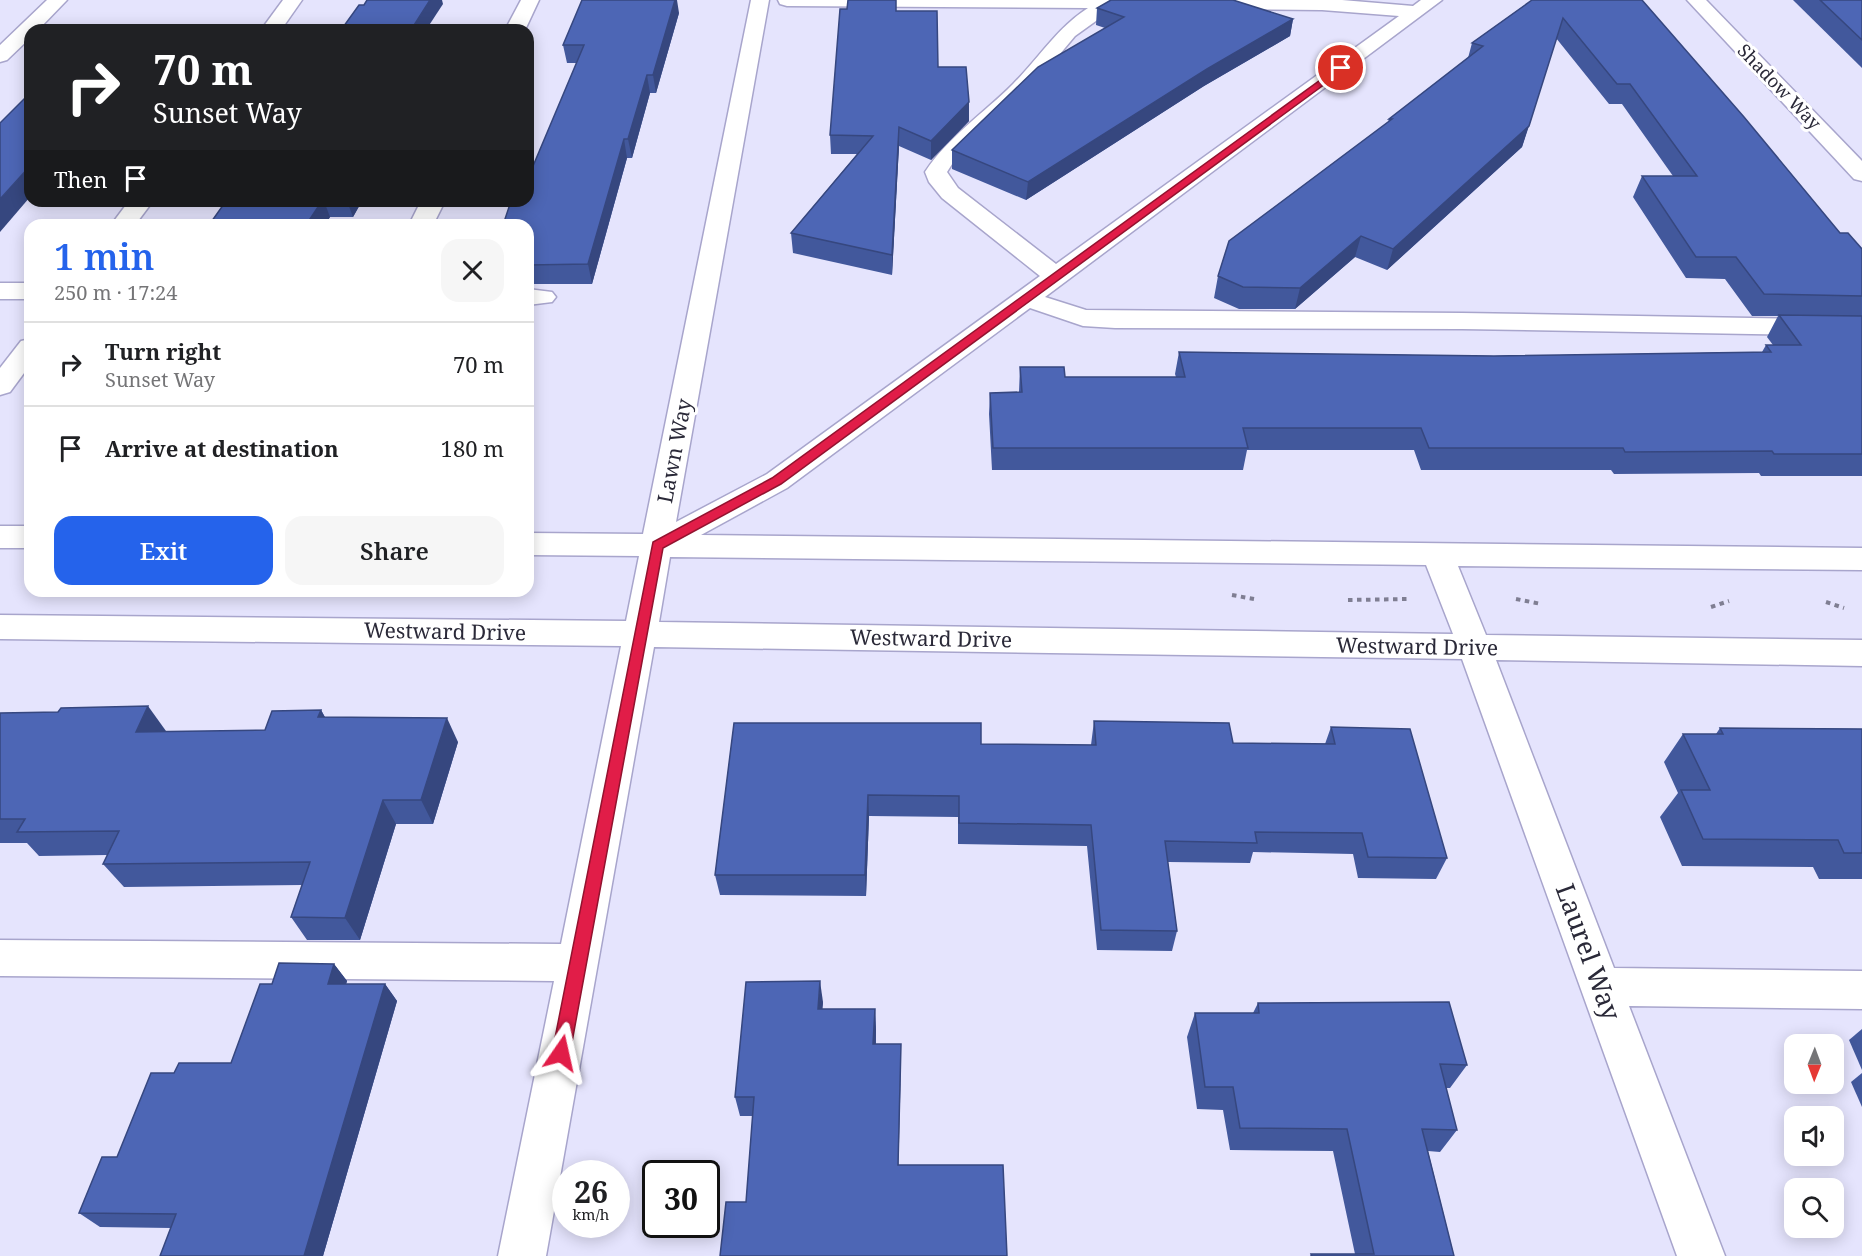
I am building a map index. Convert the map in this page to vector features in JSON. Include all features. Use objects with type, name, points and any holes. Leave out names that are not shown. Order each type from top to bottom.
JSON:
[{"type":"street","points":[[33,24],[58,0]]},
{"type":"street","points":[[275,24],[293,0]]},
{"type":"street","points":[[518,24],[530,0]]},
{"type":"street","name":"Lawn Way","points":[[522,1256],[760,0]]},
{"type":"street","points":[[787,0],[1425,6]]},
{"type":"street","name":"Shadow Way","points":[[1696,0],[1862,174]]},
{"type":"street","points":[[1056,277],[950,193],[940,182],[936,172],[946,157],[1022,87],[1068,32],[1108,3]]},
{"type":"street","points":[[657,546],[777,481],[1425,6]]},
{"type":"street","points":[[0,56],[24,33]]},
{"type":"street","points":[[0,291],[24,291]]},
{"type":"street","points":[[1027,299],[1083,318],[1104,319],[1451,321],[1862,328]]},
{"type":"street","points":[[0,386],[24,354]]},
{"type":"street","points":[[0,537],[24,537]]},
{"type":"street","points":[[534,544],[1862,559]]},
{"type":"street","name":"Laurel Way","points":[[1438,556],[1475,648],[1701,1256]]},
{"type":"street","name":"Westward Drive","points":[[0,627],[640,634],[1862,653]]},
{"type":"street","points":[[0,958],[578,963]]},
{"type":"street","points":[[1601,987],[1862,990]]},
{"type":"building","points":[[367,0],[430,0],[415,24],[345,24],[359,5],[364,5]]},
{"type":"building","points":[[582,0],[675,0],[653,75],[647,75],[628,139],[624,139],[588,264],[534,265],[534,219],[505,219],[509,207],[534,207],[534,164],[584,45],[563,45]]},
{"type":"building","points":[[848,0],[896,0],[896,11],[937,11],[938,67],[966,67],[969,102],[931,141],[899,127],[892,255],[791,233],[873,136],[830,135],[840,9],[847,9]]},
{"type":"building","points":[[1111,0],[1233,0],[1293,19],[1207,69],[1028,182],[952,150],[1038,67],[1124,17],[1097,8]]},
{"type":"building","points":[[1532,0],[1642,0],[1744,117],[1840,233],[1848,233],[1862,249],[1862,296],[1764,294],[1736,257],[1696,257],[1642,176],[1697,176],[1630,84],[1617,84],[1563,18],[1529,126],[1393,249],[1361,236],[1300,288],[1243,287],[1218,276],[1229,241],[1392,119],[1389,119],[1483,46],[1472,43]]},
{"type":"building","points":[[1820,0],[1862,0],[1862,40]]},
{"type":"building","points":[[24,99],[24,173],[0,199],[0,123]]},
{"type":"building","points":[[222,207],[318,207],[310,219],[213,219]]},
{"type":"building","points":[[1779,315],[1862,316],[1862,454],[1774,454],[1772,451],[1625,452],[1623,448],[1429,448],[1421,428],[1243,428],[1248,448],[993,448],[990,393],[1022,392],[1020,367],[1064,367],[1065,377],[1185,377],[1179,352],[1494,356],[1771,352],[1766,345],[1801,345]]},
{"type":"building","points":[[148,706],[136,732],[265,730],[272,711],[321,710],[318,717],[447,718],[421,800],[383,800],[345,918],[291,917],[310,862],[103,864],[119,831],[17,832],[25,819],[0,819],[0,713],[58,712],[61,708]]},
{"type":"building","points":[[1094,721],[1229,723],[1233,743],[1335,744],[1331,727],[1410,729],[1447,858],[1368,857],[1362,833],[1255,832],[1257,843],[1165,841],[1177,931],[1101,930],[1091,825],[959,823],[959,796],[868,795],[865,875],[715,875],[734,723],[981,723],[981,744],[1096,745]]},
{"type":"building","points":[[1720,728],[1862,729],[1862,853],[1844,853],[1838,840],[1703,839],[1681,790],[1710,790],[1683,734],[1723,734]]},
{"type":"building","points":[[279,963],[334,964],[328,984],[385,984],[304,1256],[160,1256],[176,1214],[79,1213],[102,1157],[117,1157],[151,1073],[174,1073],[179,1063],[231,1063],[260,984],[272,984]]},
{"type":"building","points":[[820,981],[818,1009],[875,1009],[873,1044],[901,1044],[898,1165],[1003,1165],[1007,1256],[720,1256],[726,1202],[746,1202],[754,1097],[735,1097],[746,982]]},
{"type":"building","points":[[1449,1002],[1467,1065],[1440,1064],[1457,1130],[1422,1129],[1454,1256],[1312,1256],[1311,1254],[1374,1254],[1347,1129],[1240,1128],[1233,1087],[1205,1087],[1195,1013],[1259,1013],[1258,1003]]},
{"type":"route","points":[[561,1053],[657,546],[777,481],[1341,68]]}]
